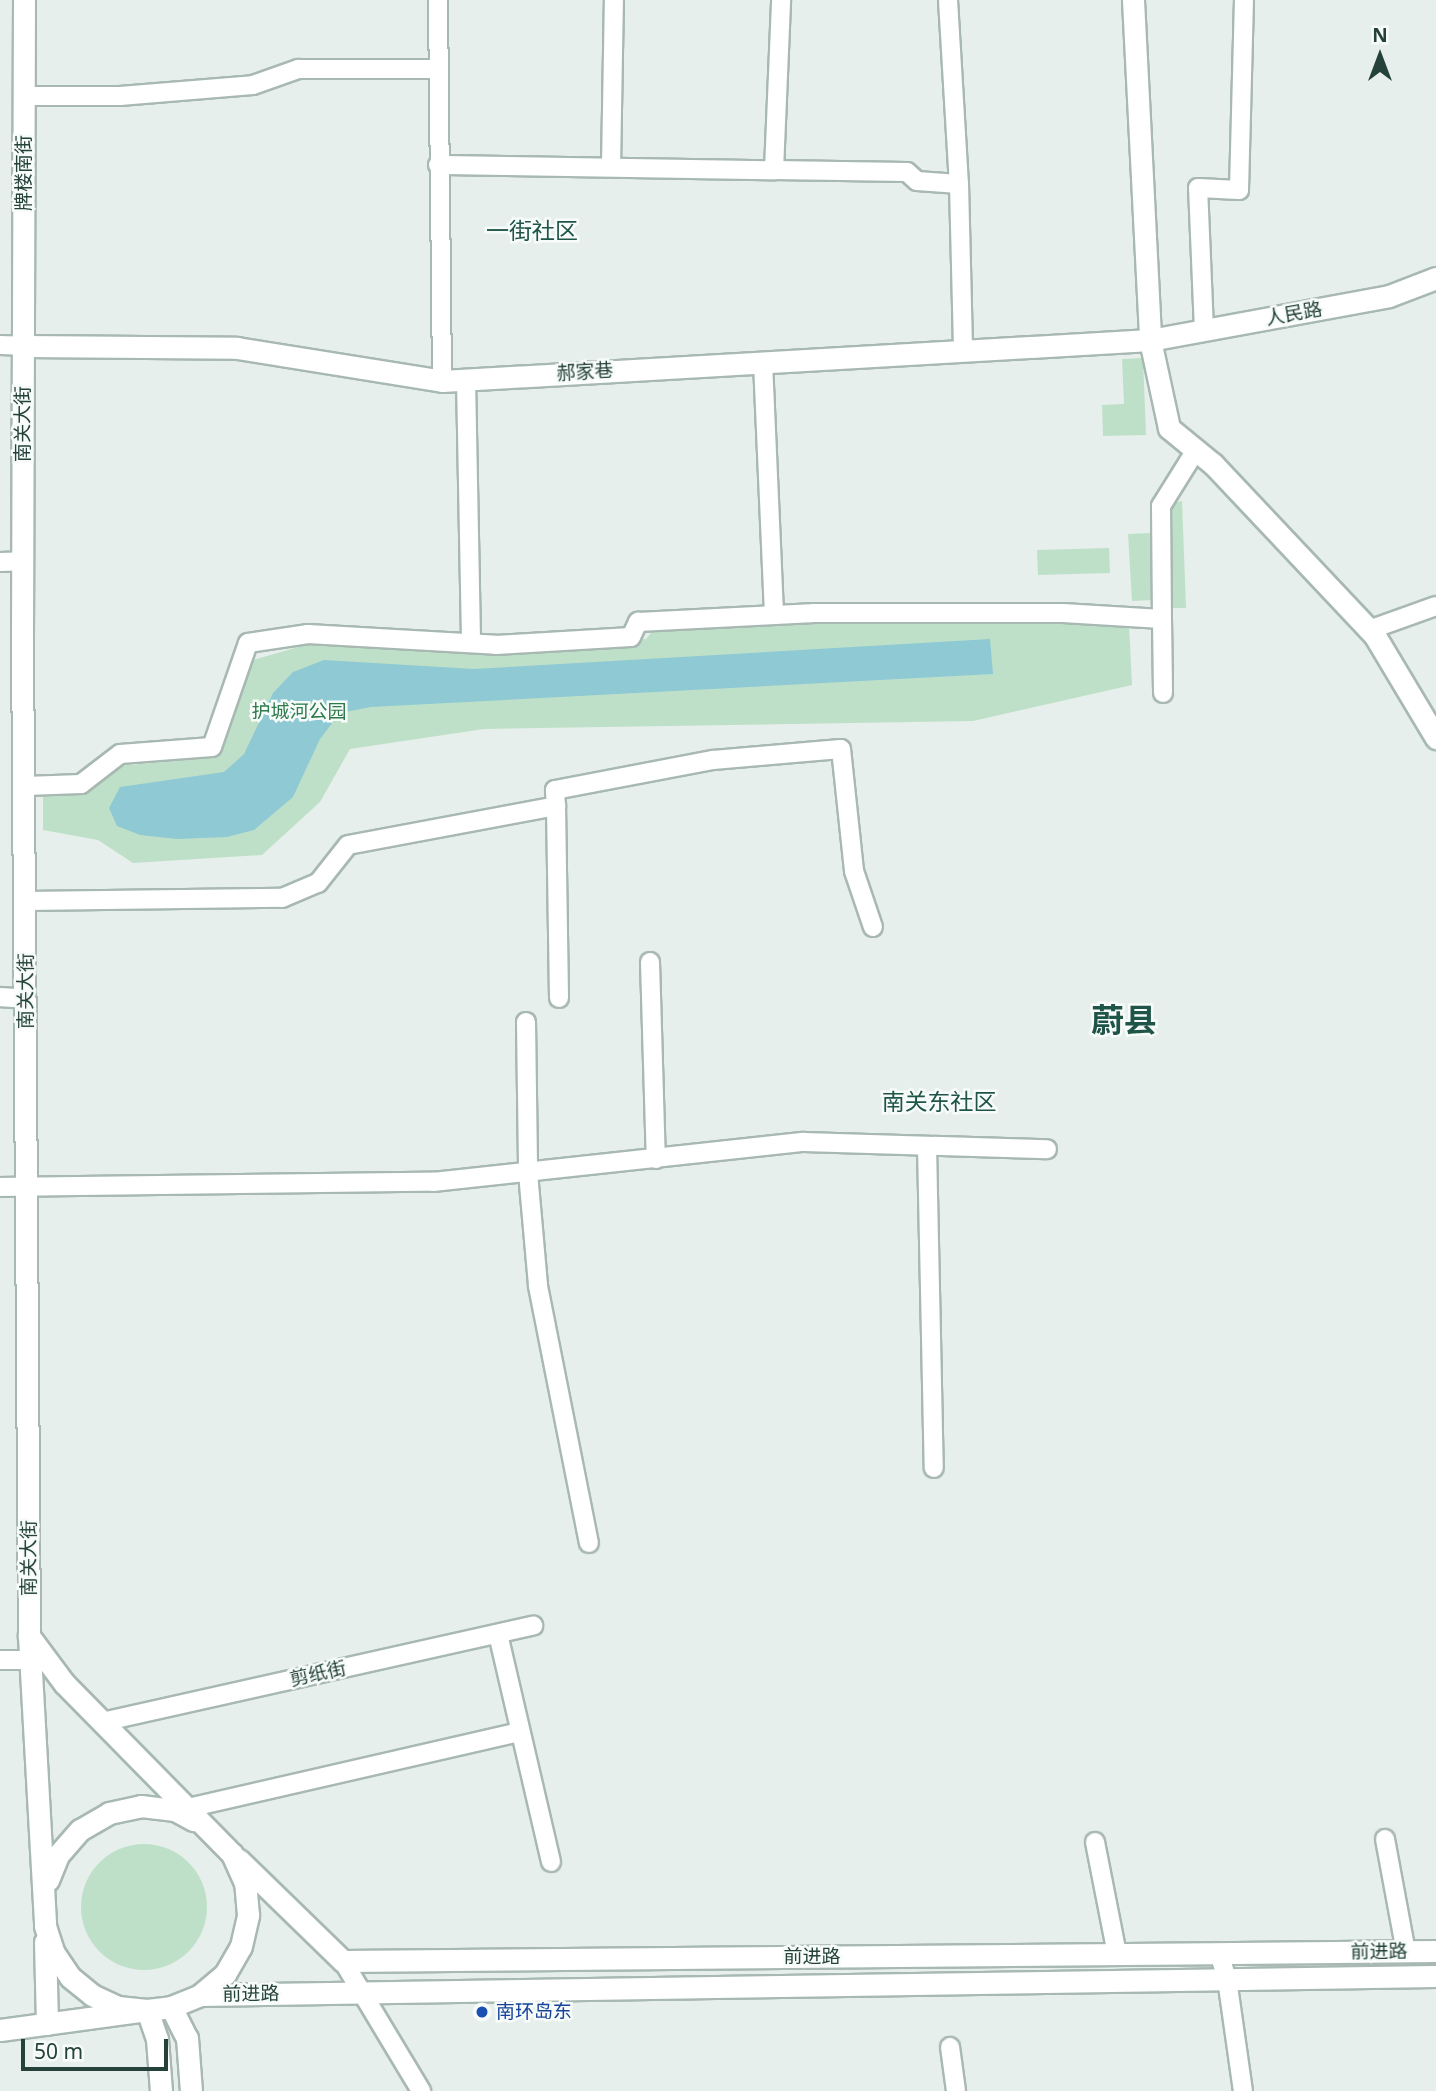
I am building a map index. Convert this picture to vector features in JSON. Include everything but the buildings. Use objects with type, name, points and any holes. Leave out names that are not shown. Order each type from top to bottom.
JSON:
[{"type":"main road","name":"牌楼南街","points":[[23,346],[24,0]]},
{"type":"main road","points":[[1133,0],[1150,340],[1169,428],[1196,450],[1368,630],[1436,738]]},
{"type":"main road","name":"人民路","points":[[1150,340],[1389,296],[1436,278]]},
{"type":"main road","name":"郝家巷","points":[[23,346],[237,348],[442,381],[1150,340]]},
{"type":"main road","name":"南关大街","points":[[23,346],[29,1636],[46,1886],[45,1926],[54,1953],[77,1983],[118,2007],[147,2010],[171,2007],[200,1995],[225,1974],[241,1946],[248,1915],[246,1894],[232,1854],[64,1683],[29,1636]]},
{"type":"main road","name":"南关大街","points":[[46,1886],[58,1855],[73,1838],[109,1813],[141,1806],[164,1809],[205,1825]]},
{"type":"main road","points":[[232,1854],[343,1961]]},
{"type":"main road","points":[[45,1926],[47,2024]]},
{"type":"main road","name":"前进路","points":[[343,1961],[1436,1951]]},
{"type":"main road","name":"前进路","points":[[200,1995],[1436,1976]]},
{"type":"main road","points":[[171,2007],[187,2038],[191,2091]]},
{"type":"main road","points":[[0,2030],[147,2010],[158,2039],[162,2091]]},
{"type":"street","points":[[438,0],[442,381]]},
{"type":"street","points":[[611,167],[614,0]]},
{"type":"street","points":[[774,170],[780,0]]},
{"type":"street","points":[[948,0],[959,184],[963,351]]},
{"type":"street","points":[[1204,330],[1198,188],[1239,190],[1244,0]]},
{"type":"street","points":[[24,96],[120,96],[253,85],[298,69],[438,69]]},
{"type":"street","points":[[438,164],[907,172],[917,181],[959,184]]},
{"type":"street","points":[[0,345],[23,346]]},
{"type":"street","points":[[763,362],[774,615]]},
{"type":"street","points":[[466,379],[471,643]]},
{"type":"street","points":[[1163,692],[1161,506],[1196,450]]},
{"type":"street","points":[[0,562],[24,561]]},
{"type":"street","points":[[1368,630],[1436,606]]},
{"type":"street","points":[[25,786],[81,785],[120,754],[212,747],[248,643],[308,634],[471,643],[631,636],[638,622],[774,615],[1063,613],[1162,619]]},
{"type":"street","points":[[559,998],[555,790],[713,760],[841,749],[855,871],[873,927]]},
{"type":"street","points":[[26,901],[282,898],[318,883],[348,845],[556,806]]},
{"type":"street","points":[[650,962],[656,1159]]},
{"type":"street","points":[[0,997],[26,999]]},
{"type":"street","points":[[526,1022],[528,1173],[538,1286],[589,1543]]},
{"type":"street","points":[[0,1188],[433,1182],[804,1142],[1047,1149]]},
{"type":"street","points":[[927,1146],[934,1468]]},
{"type":"street","name":"剪纸街","points":[[102,1722],[533,1626]]},
{"type":"street","points":[[498,1634],[551,1862]]},
{"type":"street","points":[[0,1660],[31,1660]]},
{"type":"street","points":[[188,1808],[519,1732]]},
{"type":"street","points":[[1385,1839],[1406,1952]]},
{"type":"street","points":[[1095,1842],[1117,1954]]},
{"type":"street","points":[[1219,1953],[1227,1979],[1243,2091]]},
{"type":"street","points":[[343,1961],[421,2091]]},
{"type":"street","points":[[950,2047],[956,2091]]},
{"type":"green space","points":[[1143,358],[1146,435],[1103,436],[1102,405],[1124,404],[1122,359]]},
{"type":"green space","points":[[1182,501],[1186,608],[1171,608],[1167,505]]},
{"type":"green space","points":[[1151,533],[1154,600],[1132,601],[1128,534]]},
{"type":"green space","points":[[1109,548],[1110,573],[1038,575],[1037,550]]},
{"type":"green space","name":"护城河公园","points":[[841,619],[1129,624],[1132,685],[973,721],[484,729],[350,749],[320,802],[262,855],[133,863],[98,840],[43,830],[43,792],[91,790],[116,766],[211,758],[253,660],[305,645],[477,649],[646,639],[655,628]]},
{"type":"green space","points":[[144,1844],[168,1848],[189,1862],[203,1883],[207,1907],[203,1931],[189,1952],[168,1966],[144,1970],[120,1966],[99,1952],[85,1931],[81,1907],[85,1883],[99,1862],[120,1848]]},
{"type":"water","points":[[990,639],[993,674],[371,707],[340,713],[320,739],[293,797],[254,830],[227,837],[177,839],[140,835],[117,826],[109,808],[120,787],[224,772],[244,754],[273,693],[293,672],[324,660],[474,669]]},
{"type":"place","name":"南环岛东","points":[[482,2012]]},
{"type":"district","name":"一街社区","points":[[532,230]]},
{"type":"district","name":"蔚县","points":[[1124,1020]]},
{"type":"district","name":"南关东社区","points":[[939,1101]]}]
